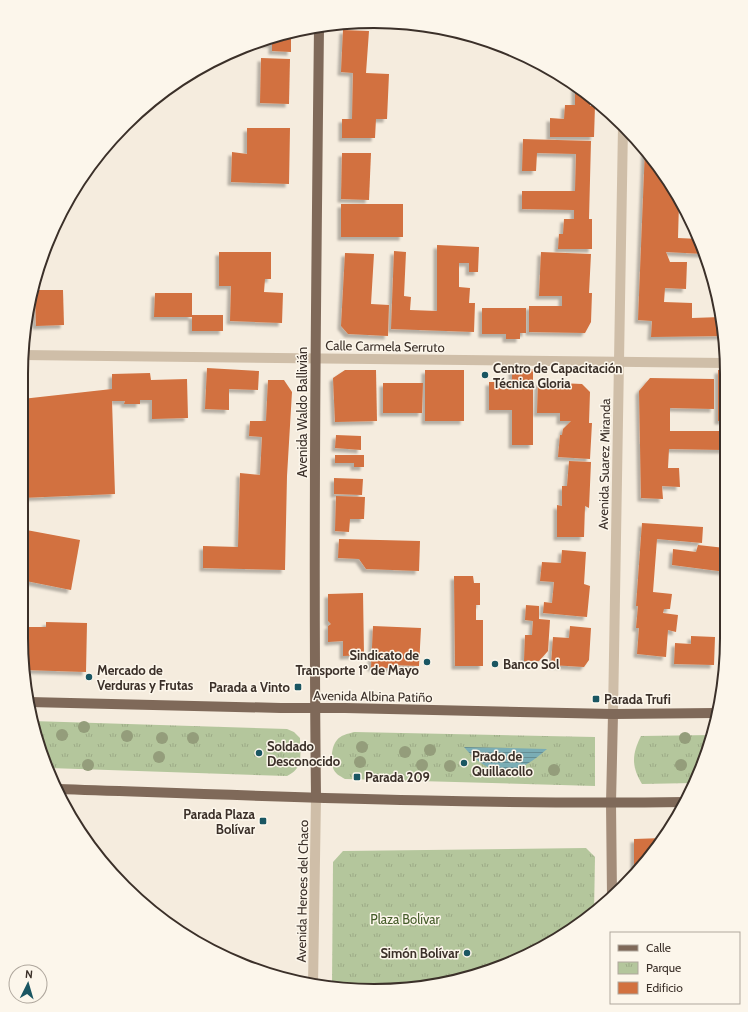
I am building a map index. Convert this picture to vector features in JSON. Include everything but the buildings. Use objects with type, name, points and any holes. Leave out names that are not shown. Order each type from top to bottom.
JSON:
[{"type":"main road","name":"Avenida Waldo Ballivián","points":[[316,797],[315,358],[319,33]]},
{"type":"main road","name":"Avenida Albina Patiño","points":[[34,702],[613,714],[711,713]]},
{"type":"main road","name":"Avenida Suarez Miranda","points":[[612,889],[611,803],[613,714]]},
{"type":"main road","points":[[63,789],[316,797],[611,803],[678,802]]},
{"type":"street","name":"Avenida Suarez Miranda","points":[[613,714],[623,133]]},
{"type":"street","name":"Calle Carmela Serruto","points":[[29,355],[720,363]]},
{"type":"street","name":"Avenida Heroes del Chaco","points":[[313,978],[316,797]]},
{"type":"green space","points":[[38,721],[287,729],[294,732],[300,738],[300,760],[296,769],[287,776],[53,768]]},
{"type":"green space","name":"Prado de Quillacollo","points":[[354,732],[595,737],[595,786],[345,779],[336,773],[333,768],[333,750],[335,743],[339,738]]},
{"type":"green space","points":[[706,735],[702,749],[688,783],[642,784],[638,778],[634,766],[634,754],[641,736]]},
{"type":"green space","name":"Plaza Bolívar","points":[[586,848],[595,857],[594,905],[585,913],[547,938],[506,958],[485,966],[419,981],[374,984],[332,981],[333,862],[343,851]]},
{"type":"water","points":[[464,747],[547,749],[532,761],[518,769],[501,771],[492,769],[485,765]]},
{"type":"place","name":"Centro de Capacitación Técnica Gloria","points":[[485,375]]},
{"type":"place","name":"Sindicato de Transporte 1º de Mayo","points":[[427,662]]},
{"type":"place","name":"Banco Sol","points":[[495,664]]},
{"type":"place","name":"Mercado de Verduras y Frutas","points":[[89,677]]},
{"type":"place","name":"Parada a Vinto","points":[[298,687]]},
{"type":"place","name":"Parada Trufi","points":[[596,699]]},
{"type":"place","name":"Soldado Desconocido","points":[[259,753]]},
{"type":"place","name":"Prado de Quillacollo","points":[[464,763]]},
{"type":"place","name":"Parada 209","points":[[357,777]]},
{"type":"place","name":"Parada Plaza Bolívar","points":[[263,821]]},
{"type":"place","name":"Simón Bolívar","points":[[467,953]]}]
